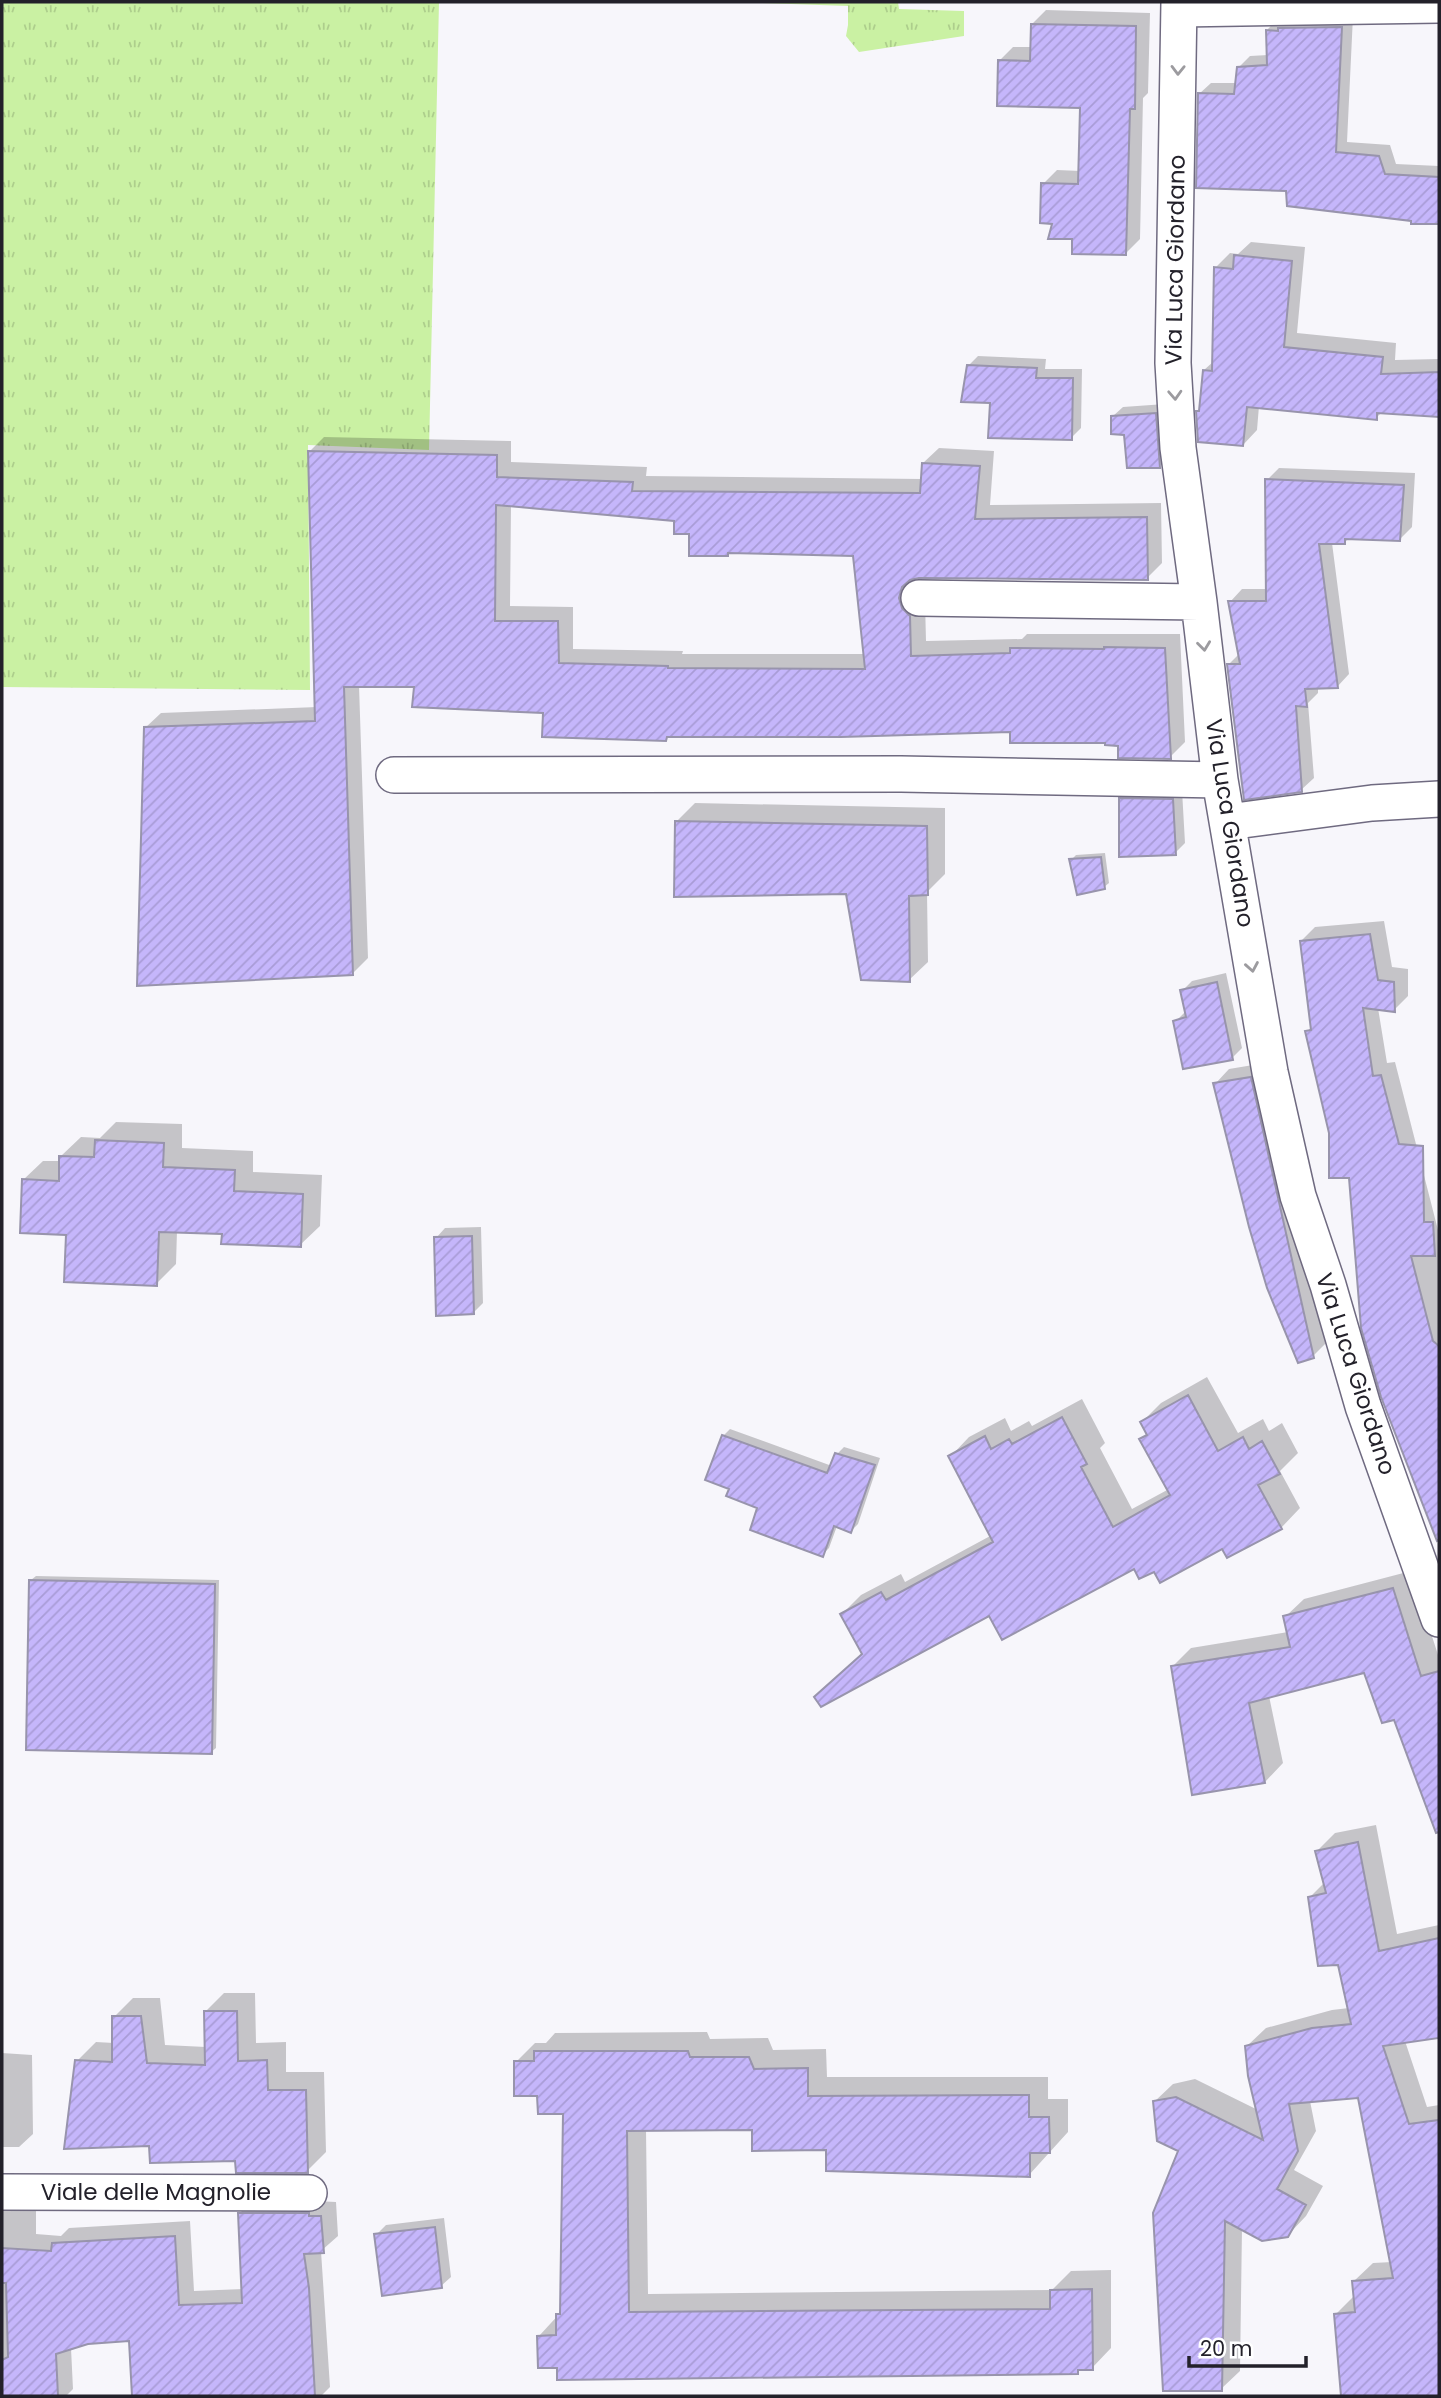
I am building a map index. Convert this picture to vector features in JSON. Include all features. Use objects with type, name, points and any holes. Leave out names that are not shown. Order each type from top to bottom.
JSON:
[{"type":"street","points":[[1179,5],[1439,5]]},
{"type":"street","name":"Via Luca Giordano","points":[[1179,5],[1173,363],[1178,448],[1220,780],[1270,1073],[1298,1196],[1328,1284],[1363,1406],[1437,1606]]},
{"type":"street","points":[[919,598],[1199,602]]},
{"type":"street","points":[[394,775],[901,774],[1220,780]]},
{"type":"street","points":[[1228,822],[1372,803],[1439,799]]},
{"type":"street","name":"Viale delle Magnolie","points":[[2,2192],[310,2193]]},
{"type":"green space","points":[[2,2],[439,2],[429,450],[308,445],[310,690],[2,687]]},
{"type":"green space","points":[[733,2],[898,2],[899,9],[964,11],[964,36],[859,52],[846,36],[848,6]]},
{"type":"building","points":[[1031,24],[1136,26],[1135,109],[1130,109],[1126,255],[1072,254],[1072,239],[1048,239],[1052,224],[1040,223],[1041,183],[1078,184],[1080,108],[997,106],[998,60],[1030,61]]},
{"type":"building","points":[[1342,27],[1336,152],[1379,156],[1385,174],[1439,177],[1439,224],[1411,224],[1411,221],[1287,206],[1286,191],[1196,188],[1198,93],[1234,94],[1237,67],[1267,65],[1266,30]]},
{"type":"building","points":[[1234,255],[1292,261],[1284,347],[1383,357],[1381,374],[1439,372],[1439,417],[1377,413],[1377,420],[1247,407],[1243,446],[1198,442],[1196,411],[1199,411],[1203,370],[1212,371],[1214,267],[1233,269]]},
{"type":"building","points":[[967,365],[1037,368],[1036,378],[1073,378],[1072,440],[988,438],[990,403],[961,402]]},
{"type":"building","points":[[1156,413],[1160,468],[1127,468],[1124,435],[1111,434],[1111,416]]},
{"type":"building","points":[[308,451],[497,455],[497,477],[633,482],[632,491],[920,493],[922,463],[980,466],[975,519],[1147,517],[1148,580],[919,578],[910,580],[902,587],[899,598],[902,608],[910,616],[911,656],[1010,653],[1010,648],[1165,648],[1171,759],[1118,758],[1118,746],[1105,743],[1010,743],[1010,732],[841,737],[667,737],[666,741],[542,737],[543,713],[412,707],[414,687],[344,687],[353,975],[137,986],[144,727],[315,721]],"holes":[[[496,505],[674,521],[674,534],[689,534],[689,556],[728,556],[728,553],[853,556],[865,669],[668,668],[559,663],[558,621],[495,621]]]},
{"type":"building","points":[[1265,479],[1404,485],[1400,541],[1345,539],[1345,544],[1319,544],[1338,688],[1305,689],[1307,707],[1296,706],[1302,792],[1244,800],[1227,664],[1240,664],[1228,601],[1266,601]]},
{"type":"building","points":[[1119,798],[1173,799],[1176,855],[1119,857]]},
{"type":"building","points":[[675,821],[927,826],[928,895],[909,896],[910,982],[861,980],[846,894],[674,897]]},
{"type":"building","points":[[1101,857],[1105,889],[1077,895],[1069,859]]},
{"type":"building","points":[[1370,934],[1378,980],[1394,982],[1395,1012],[1363,1008],[1373,1076],[1381,1075],[1399,1144],[1423,1146],[1424,1222],[1433,1222],[1435,1256],[1411,1256],[1433,1341],[1439,1346],[1437,1541],[1381,1397],[1361,1328],[1349,1178],[1329,1178],[1329,1133],[1305,1031],[1311,1030],[1300,941]]},
{"type":"building","points":[[1217,982],[1233,1060],[1183,1069],[1173,1021],[1186,1017],[1180,990]]},
{"type":"building","points":[[1251,1077],[1314,1358],[1298,1363],[1267,1288],[1213,1083]]},
{"type":"building","points":[[95,1140],[164,1143],[163,1167],[235,1170],[234,1191],[303,1194],[301,1247],[221,1244],[222,1234],[159,1232],[157,1286],[64,1282],[66,1235],[20,1233],[22,1179],[59,1181],[59,1156],[94,1157]]},
{"type":"building","points":[[472,1236],[474,1314],[436,1316],[434,1237]]},
{"type":"building","points":[[1188,1395],[1218,1451],[1243,1437],[1249,1449],[1262,1441],[1280,1474],[1258,1485],[1282,1529],[1227,1558],[1222,1549],[1160,1583],[1154,1572],[1139,1579],[1134,1569],[1002,1640],[989,1616],[821,1707],[814,1697],[862,1654],[840,1614],[881,1592],[886,1600],[993,1542],[948,1456],[985,1436],[991,1449],[1009,1439],[1012,1444],[1062,1417],[1087,1464],[1081,1467],[1113,1527],[1170,1495],[1139,1439],[1147,1435],[1140,1422]]},
{"type":"building","points":[[722,1435],[827,1473],[835,1453],[875,1465],[851,1533],[834,1526],[823,1557],[750,1530],[757,1508],[726,1496],[729,1489],[705,1480]]},
{"type":"building","points":[[29,1580],[215,1584],[212,1754],[26,1750]]},
{"type":"building","points":[[1393,1588],[1421,1676],[1439,1671],[1439,1832],[1436,1833],[1394,1720],[1382,1723],[1364,1673],[1249,1703],[1265,1783],[1192,1795],[1171,1666],[1290,1647],[1283,1616]]},
{"type":"building","points":[[1358,1842],[1379,1951],[1439,1938],[1439,2038],[1383,2046],[1409,2124],[1439,2120],[1439,2396],[1341,2396],[1334,2314],[1355,2312],[1352,2281],[1393,2278],[1358,2098],[1289,2104],[1298,2151],[1277,2189],[1306,2205],[1288,2237],[1262,2241],[1225,2221],[1222,2391],[1163,2391],[1153,2213],[1178,2151],[1157,2141],[1153,2101],[1176,2097],[1263,2140],[1248,2076],[1245,2046],[1312,2028],[1351,2024],[1338,1965],[1318,1966],[1308,1897],[1326,1893],[1315,1851]]},
{"type":"building","points":[[204,2011],[237,2011],[238,2061],[267,2060],[268,2090],[306,2090],[308,2173],[236,2173],[235,2161],[150,2163],[149,2146],[64,2149],[75,2060],[112,2062],[112,2016],[141,2016],[147,2063],[205,2065]]},
{"type":"building","points":[[534,2051],[688,2051],[690,2057],[749,2057],[754,2069],[808,2068],[808,2096],[1029,2095],[1029,2117],[1049,2117],[1050,2153],[1030,2153],[1030,2177],[826,2171],[826,2150],[752,2151],[752,2130],[627,2131],[629,2312],[1050,2309],[1050,2290],[1092,2289],[1093,2370],[1078,2370],[1078,2374],[557,2380],[557,2368],[538,2368],[537,2336],[556,2335],[556,2314],[560,2314],[563,2114],[538,2114],[537,2096],[514,2096],[514,2061],[534,2061]]},
{"type":"building","points":[[238,2213],[309,2213],[309,2216],[321,2216],[324,2253],[304,2254],[309,2288],[315,2396],[132,2396],[129,2341],[88,2344],[56,2354],[58,2396],[2,2396],[2,2360],[8,2357],[2,2248],[51,2251],[52,2243],[175,2236],[179,2305],[242,2303]]},
{"type":"building","points":[[435,2227],[442,2288],[382,2296],[374,2234]]}]
